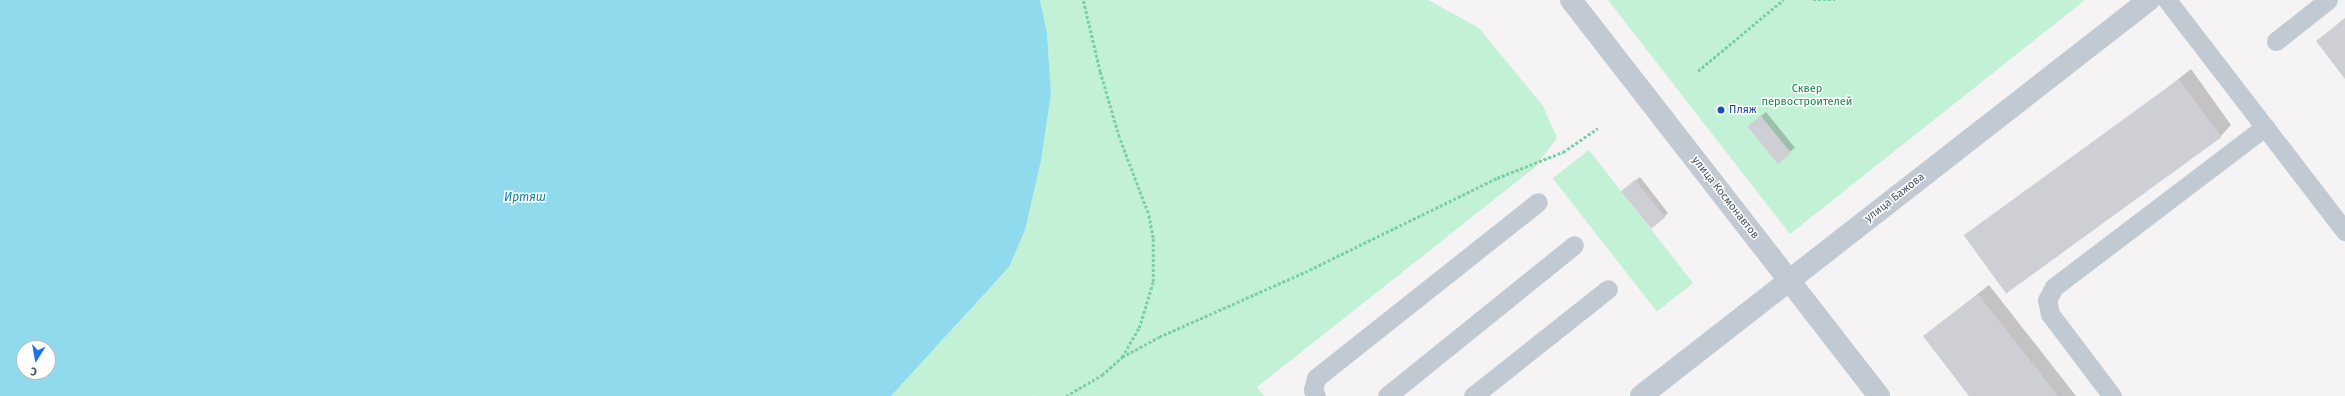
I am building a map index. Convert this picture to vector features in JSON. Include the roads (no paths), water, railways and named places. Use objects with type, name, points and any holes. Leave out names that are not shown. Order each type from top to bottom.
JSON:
[{"type":"street","name":"улица Космонавтов","points":[[1571,0],[1879,396]]},
{"type":"street","name":"улица Бажова","points":[[1641,396],[2149,0]]},
{"type":"lane","points":[[2167,0],[2345,231]]},
{"type":"lane","points":[[2276,41],[2328,0]]},
{"type":"lane","points":[[2112,396],[2050,314],[2047,300],[2054,286],[2265,126]]},
{"type":"lane","points":[[1316,396],[1313,390],[1316,378],[1538,202]]},
{"type":"lane","points":[[1387,396],[1574,245]]},
{"type":"lane","points":[[1473,396],[1608,289]]},
{"type":"water","name":"Иртяш","points":[[0,0],[1040,0],[1047,33],[1051,93],[1041,160],[1025,230],[1009,267],[891,396],[0,396]]},
{"type":"place","name":"Пляж","points":[[1721,110]]},
{"type":"park label","name":"Сквер первостроителей","points":[[1807,96]]}]
